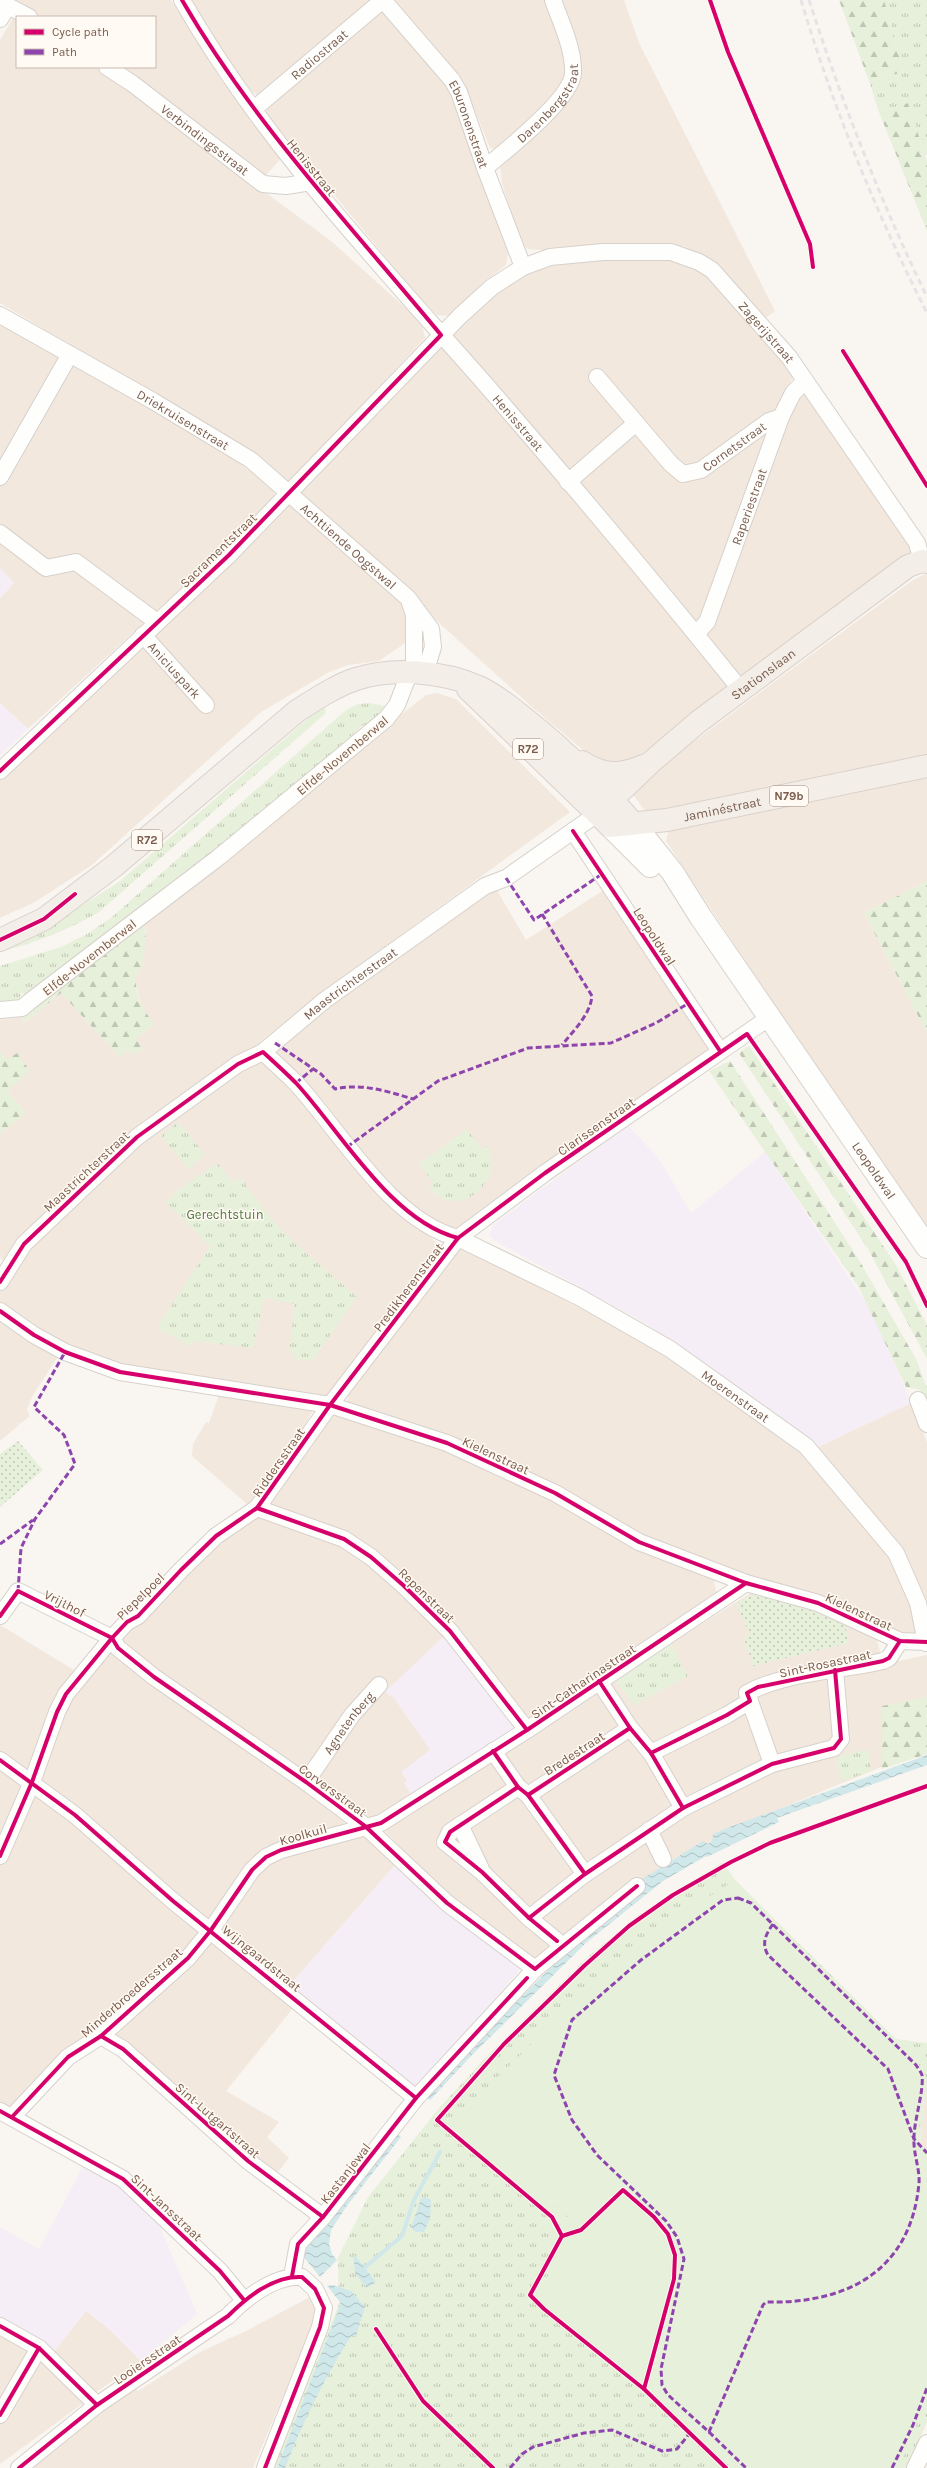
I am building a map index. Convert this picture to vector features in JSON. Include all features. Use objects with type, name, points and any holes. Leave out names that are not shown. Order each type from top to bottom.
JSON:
[{"type":"main road","name":"Stationslaan","points":[[607,813],[650,763],[741,690],[908,566],[925,561]]},
{"type":"main road","name":"R72","points":[[0,940],[44,919],[146,841],[297,711],[331,689],[356,679],[386,673],[414,672],[462,682],[478,687],[498,698],[566,752],[607,813]]},
{"type":"main road","name":"R72","points":[[462,682],[538,759],[607,813]]},
{"type":"main road","points":[[566,752],[592,769],[607,774],[632,771],[650,763]]},
{"type":"main road","name":"Jaminéstraat","points":[[633,823],[667,820],[927,766]]},
{"type":"main road","name":"Leopoldwal","points":[[607,813],[633,823]]},
{"type":"main road","name":"R72","points":[[0,924],[31,909],[75,894]]},
{"type":"street","name":"Henisstraat","points":[[182,0],[232,82],[311,182],[568,482],[696,634],[741,690]]},
{"type":"street","name":"Radiostraat","points":[[254,109],[383,0]]},
{"type":"street","name":"Eburonenstraat","points":[[383,0],[459,92],[485,168],[523,267]]},
{"type":"street","name":"Darenbergstraat","points":[[485,168],[551,109],[567,89],[573,75],[571,56],[553,0]]},
{"type":"street","points":[[4,8],[26,16]]},
{"type":"street","name":"Verbindingsstraat","points":[[109,68],[133,84],[263,184],[286,186],[311,182]]},
{"type":"street","name":"Zagerijstraat","points":[[523,267],[550,257],[576,253],[671,252],[688,258],[712,270],[789,357],[917,543],[925,561]]},
{"type":"street","name":"Sacramentstraat","points":[[0,771],[229,555],[441,335],[492,287],[523,267]]},
{"type":"street","name":"Driekruisenstraat","points":[[0,315],[69,356],[153,401],[251,460],[288,494]]},
{"type":"street","points":[[0,477],[69,356]]},
{"type":"street","name":"Cornetstraat","points":[[597,377],[671,464],[683,474],[701,470],[769,422],[781,417]]},
{"type":"street","name":"Raperiestraat","points":[[696,634],[707,622],[781,417],[794,393],[805,381]]},
{"type":"street","points":[[568,482],[636,422]]},
{"type":"street","name":"Achttiende Oogstwal","points":[[288,494],[408,598],[431,629],[433,647],[429,660],[414,672]]},
{"type":"street","points":[[0,533],[46,568],[76,562],[157,622]]},
{"type":"street","name":"Aniciuspark","points":[[143,635],[206,705]]},
{"type":"street","name":"Elfde-Novemberwal","points":[[0,1010],[22,1008],[219,857],[386,719],[397,704],[407,679],[414,672]]},
{"type":"street","name":"Maastrichterstraat","points":[[3,1271],[24,1244],[137,1137],[238,1064],[263,1052],[347,984],[485,886],[506,878],[574,831],[607,813]]},
{"type":"street","name":"Leopoldwal","points":[[607,813],[680,899],[700,916]]},
{"type":"street","points":[[658,854],[658,830],[667,820]]},
{"type":"street","name":"Leopoldwal","points":[[633,823],[690,896],[700,916],[927,1246]]},
{"type":"street","name":"Leopoldwal","points":[[574,831],[720,1051]]},
{"type":"street","name":"Clarissenstraat","points":[[458,1238],[545,1173],[770,1018]]},
{"type":"street","name":"Moerenstraat","points":[[263,1052],[296,1083],[373,1177],[403,1207],[440,1233],[458,1238],[579,1297],[670,1349],[806,1446],[896,1553],[918,1603],[926,1643]]},
{"type":"street","name":"Predikherenstraat","points":[[330,1406],[458,1238]]},
{"type":"street","name":"Kielenstraat","points":[[0,1311],[34,1335],[65,1352],[120,1372],[330,1406],[447,1443],[555,1493],[639,1542],[746,1583],[818,1603],[900,1641],[926,1643]]},
{"type":"street","points":[[918,1400],[927,1424]]},
{"type":"street","name":"Riddersstraat","points":[[216,1536],[257,1508],[330,1406]]},
{"type":"street","name":"Repenstraat","points":[[257,1508],[344,1539],[371,1557],[403,1585],[450,1631],[527,1730]]},
{"type":"street","name":"Piepelpoel","points":[[0,1856],[32,1782],[57,1712],[66,1694],[127,1622],[138,1616],[216,1536]]},
{"type":"street","name":"Sint-Catharinastraat","points":[[365,1826],[381,1823],[527,1730],[746,1583]]},
{"type":"street","name":"Vrijthof","points":[[6,1597],[18,1591],[112,1638]]},
{"type":"street","points":[[0,1616],[6,1597]]},
{"type":"street","name":"Corversstraat","points":[[112,1638],[118,1648],[154,1677],[306,1782],[365,1826],[447,1903],[535,1969]]},
{"type":"street","name":"Sint-Rosastraat","points":[[750,1701],[747,1693],[758,1687],[883,1661],[889,1658],[900,1641]]},
{"type":"street","points":[[557,1941],[529,1918],[585,1874],[683,1808],[772,1764],[834,1748],[841,1739],[835,1670]]},
{"type":"street","points":[[599,1681],[630,1728],[651,1753],[683,1808]]},
{"type":"street","name":"Agnetenberg","points":[[306,1782],[352,1715],[379,1685]]},
{"type":"street","points":[[651,1753],[727,1715],[750,1701],[772,1764]]},
{"type":"street","name":"Bredestraat","points":[[529,1918],[482,1872],[445,1842],[450,1832],[630,1728]]},
{"type":"street","points":[[493,1751],[585,1874]]},
{"type":"street","name":"Wijngaardstraat","points":[[0,1760],[81,1819],[173,1901],[211,1930],[416,2098]]},
{"type":"street","name":"Koolkuil","points":[[211,1930],[252,1870],[266,1857],[281,1850],[365,1826]]},
{"type":"street","points":[[649,1830],[663,1859]]},
{"type":"street","name":"Kastanjewal","points":[[292,2276],[298,2244],[323,2217],[416,2098],[535,1969],[637,1886]]},
{"type":"street","name":"Minderbroedersstraat","points":[[6,2114],[68,2057],[101,2036],[188,1958],[211,1930]]},
{"type":"street","name":"Sint-Lutgartstraat","points":[[101,2036],[123,2049],[248,2161],[323,2217]]},
{"type":"street","name":"Sint-Jansstraat","points":[[6,2114],[123,2179],[220,2271],[244,2300]]},
{"type":"street","points":[[265,2468],[320,2327],[324,2308],[315,2289],[302,2276],[292,2276]]},
{"type":"street","name":"Looiersstraat","points":[[19,2468],[97,2405],[228,2316],[244,2300],[276,2281],[292,2276]]},
{"type":"street","points":[[0,2326],[39,2348],[97,2405]]},
{"type":"street","points":[[0,2415],[39,2348]]},
{"type":"street","points":[[915,2468],[927,2444]]},
{"type":"shaded area","points":[[15,0],[171,0],[221,80],[283,156],[266,175],[118,68],[156,68],[156,16],[37,16]]},
{"type":"shaded area","points":[[192,0],[371,0],[261,94],[257,95],[248,89],[211,34]]},
{"type":"shaded area","points":[[395,0],[547,0],[565,55],[565,76],[559,87],[531,119],[497,149],[490,148],[464,83],[445,58]]},
{"type":"shaded area","points":[[562,0],[624,0],[639,43],[775,311],[767,317],[762,317],[704,257],[683,246],[591,245],[542,250],[528,249],[521,243],[502,183],[500,165],[572,92],[581,78],[577,44]]},
{"type":"shaded area","points":[[378,13],[386,13],[449,88],[473,148],[508,252],[506,265],[482,283],[458,309],[446,316],[437,315],[414,291],[267,114],[267,108]]},
{"type":"shaded area","points":[[13,18],[16,20],[16,68],[96,68],[103,72],[331,241],[409,311],[423,328],[425,338],[289,482],[266,461],[0,303],[0,40]]},
{"type":"shaded area","points":[[670,258],[701,270],[795,370],[705,617],[695,626],[450,334],[506,283],[540,266],[575,259]]},
{"type":"shaded area","points":[[0,322],[84,370],[242,465],[274,491],[275,502],[28,729],[0,703],[0,598],[14,583],[0,568]]},
{"type":"shaded area","points":[[443,344],[731,686],[625,767],[602,766],[532,707],[304,501],[301,494],[302,487]]},
{"type":"shaded area","points":[[802,391],[918,554],[740,683],[703,638],[786,413]]},
{"type":"shaded area","points":[[285,504],[291,504],[408,606],[408,641],[379,661],[348,665],[329,672],[261,712],[92,865],[35,902],[0,918],[0,777]]},
{"type":"shaded area","points":[[0,568],[14,583],[0,598]]},
{"type":"shaded area","points":[[927,573],[927,759],[648,815],[629,789],[913,580]]},
{"type":"shaded area","points":[[437,693],[456,699],[570,812],[325,990],[266,1037],[4,1261],[0,1258],[0,1134],[26,1113],[7,1091],[6,1060],[0,1051],[0,1019],[21,1017],[25,1022],[61,993],[120,1056],[128,1049],[143,1049],[135,1039],[154,1024],[142,1008],[136,985],[136,977],[142,966],[146,931],[141,920],[426,695]]},
{"type":"shaded area","points":[[0,703],[28,729],[0,755]]},
{"type":"shaded area","points":[[927,772],[927,881],[864,913],[927,1033],[927,1236],[666,841],[671,821]]},
{"type":"shaded area","points":[[495,887],[526,940],[607,888],[713,1048],[460,1230],[441,1227],[419,1209],[407,1203],[269,1050]]},
{"type":"shaded area","points":[[258,1059],[296,1092],[385,1196],[441,1247],[329,1399],[153,1375],[79,1354],[0,1306],[0,1292],[13,1265],[127,1150]]},
{"type":"shaded area","points":[[628,1125],[659,1159],[691,1213],[765,1152],[876,1318],[911,1403],[818,1447],[647,1324],[495,1241],[489,1235],[493,1225]]},
{"type":"shaded area","points":[[456,1245],[655,1346],[802,1450],[890,1552],[921,1631],[915,1635],[900,1633],[711,1567],[349,1404],[347,1402],[349,1395]]},
{"type":"shaded area","points":[[0,1315],[60,1353],[32,1397],[27,1409],[30,1417],[28,1415],[29,1417],[20,1424],[18,1423],[19,1425],[0,1441]]},
{"type":"shaded area","points":[[219,1395],[309,1408],[312,1412],[268,1490],[247,1504],[192,1456],[193,1444],[206,1422],[209,1423]]},
{"type":"shaded area","points":[[911,1403],[927,1442],[927,1628],[878,1524],[818,1447]]},
{"type":"shaded area","points":[[335,1415],[451,1450],[713,1577],[718,1598],[528,1725],[369,1553],[266,1507],[330,1416]]},
{"type":"shaded area","points":[[267,1515],[341,1541],[447,1633],[520,1729],[381,1816],[370,1820],[163,1678],[123,1644],[121,1639],[185,1570],[251,1517]]},
{"type":"shaded area","points":[[751,1593],[804,1603],[875,1635],[884,1664],[927,1655],[927,1753],[879,1768],[718,1834],[714,1842],[544,1970],[446,1893],[384,1830],[592,1693]]},
{"type":"shaded area","points":[[0,1625],[74,1670],[59,1691],[28,1771],[0,1752]]},
{"type":"shaded area","points":[[443,1637],[515,1727],[412,1796],[404,1783],[407,1781],[401,1772],[430,1750],[392,1695],[390,1696],[385,1692]]},
{"type":"shaded area","points":[[111,1649],[345,1813],[343,1827],[280,1847],[209,1924],[40,1782],[65,1705]]},
{"type":"shaded area","points":[[0,1769],[24,1783],[0,1849]]},
{"type":"shaded area","points":[[38,1792],[197,1927],[201,1936],[100,2029],[69,2048],[38,2076],[15,2107],[5,2108],[0,2106],[0,1865],[30,1794]]},
{"type":"shaded area","points":[[366,1831],[396,1864],[288,1987],[219,1931],[266,1859]]},
{"type":"shaded area","points":[[396,1864],[522,1967],[414,2092],[288,1987]]},
{"type":"shaded area","points":[[215,1936],[298,2002],[226,2091],[279,2122],[267,2137],[289,2158],[278,2172],[271,2176],[111,2032]]},
{"type":"shaded area","points":[[927,2080],[927,2150],[920,2144]]},
{"type":"shaded area","points":[[85,2163],[129,2193],[156,2218],[197,2314],[141,2361],[110,2330],[86,2311],[53,2353],[0,2320],[0,2227],[39,2249]]},
{"type":"shaded area","points":[[310,2297],[317,2310],[317,2315],[253,2468],[33,2468],[82,2425],[133,2384],[138,2391],[200,2352],[248,2330]]},
{"type":"shaded area","points":[[86,2311],[110,2330],[141,2361],[95,2393],[53,2353]]},
{"type":"shaded area","points":[[0,2329],[35,2350],[0,2409]]},
{"type":"shaded area","points":[[41,2358],[86,2401],[0,2464],[0,2421]]},
{"type":"green space","points":[[839,0],[884,0],[904,72],[869,81]]},
{"type":"green space","points":[[884,0],[927,0],[927,154],[925,155],[908,103],[879,112],[869,81],[904,72]]},
{"type":"green space","points":[[908,103],[927,161],[927,231],[879,112]]},
{"type":"green space","points":[[371,703],[388,707],[366,726],[363,725],[242,834],[234,833],[231,841],[30,996],[21,993],[19,1002],[0,1003],[0,966],[61,947],[87,934],[112,917],[346,710],[358,704]]},
{"type":"green space","points":[[324,707],[326,713],[99,912],[75,925],[51,935],[0,952],[0,948],[70,913],[119,882],[319,709]]},
{"type":"green space","points":[[927,881],[927,1033],[864,913]]},
{"type":"green space","points":[[141,920],[145,930],[146,942],[141,969],[136,977],[136,985],[141,1003],[154,1024],[135,1039],[143,1048],[133,1055],[128,1049],[120,1057],[61,993],[25,1022],[21,1017],[14,1016]]},
{"type":"green space","points":[[749,1046],[896,1265],[927,1325],[927,1359],[868,1249],[739,1053]]},
{"type":"green space","points":[[0,1051],[6,1060],[17,1053],[30,1071],[7,1091],[26,1113],[0,1134]]},
{"type":"green space","points":[[730,1061],[859,1260],[916,1359],[927,1388],[927,1408],[920,1390],[906,1387],[858,1286],[709,1071]]},
{"type":"green space","points":[[178,1122],[205,1154],[189,1169],[161,1136]]},
{"type":"green space","points":[[467,1129],[482,1149],[487,1146],[491,1160],[490,1174],[484,1185],[475,1194],[464,1199],[451,1201],[439,1197],[429,1188],[434,1184],[419,1164]]},
{"type":"green space","name":"Gerechtstuin","points":[[217,1163],[233,1182],[242,1178],[253,1195],[279,1227],[357,1297],[313,1360],[294,1359],[294,1353],[289,1352],[295,1304],[264,1298],[253,1348],[194,1341],[190,1346],[157,1328],[210,1246],[166,1202],[177,1191]]},
{"type":"green space","points":[[18,1441],[43,1470],[0,1507],[0,1454]]},
{"type":"green space","points":[[756,1595],[805,1606],[845,1623],[848,1643],[753,1666],[744,1638],[750,1634],[736,1604],[749,1596]]},
{"type":"green space","points":[[671,1644],[688,1676],[634,1705],[615,1680]]},
{"type":"green space","points":[[927,1697],[927,1754],[882,1769],[882,1706]]},
{"type":"green space","points":[[859,1751],[869,1751],[871,1771],[844,1781],[843,1778],[840,1779],[836,1757]]},
{"type":"green space","points":[[723,1862],[735,1880],[896,2039],[927,2043],[927,2080],[920,2144],[927,2150],[927,2422],[907,2468],[273,2468],[339,2304],[338,2258],[368,2197],[440,2107],[491,2052],[590,1955],[640,1914]]},
{"type":"green space","points":[[735,1880],[922,2068],[924,2077],[918,2141],[927,2150],[927,2398],[905,2454],[897,2468],[733,2468],[687,2424],[541,2298],[553,2258],[576,2223],[449,2125],[630,1947]]},
{"type":"water","points":[[927,1755],[927,1765],[777,1818],[779,1822],[707,1857],[706,1856],[663,1881],[587,1942],[472,2055],[430,2100],[423,2096],[581,1937],[642,1889],[642,1879],[703,1841],[708,1844],[712,1842],[713,1834]]},
{"type":"water","points":[[395,2132],[401,2137],[346,2207],[331,2230],[329,2244],[332,2254],[337,2260],[320,2277],[302,2255],[301,2249]]},
{"type":"water","points":[[425,2197],[431,2200],[430,2219],[424,2232],[416,2232],[411,2228],[421,2198]]},
{"type":"water","points":[[353,2253],[376,2282],[367,2288],[355,2273]]},
{"type":"water","points":[[333,2285],[351,2291],[365,2307],[356,2336],[351,2336],[323,2384],[299,2433],[285,2468],[277,2468],[341,2303],[327,2286]]},
{"type":"waterway","points":[[365,2267],[402,2236],[414,2200],[440,2152]]},
{"type":"railway","points":[[801,0],[841,120],[890,237],[927,313]]},
{"type":"railway","points":[[809,0],[848,113],[893,224],[927,297]]},
{"type":"marked path","points":[[506,878],[534,920],[602,874]]},
{"type":"marked path","points":[[542,914],[592,996],[591,1003],[585,1016],[562,1045]]},
{"type":"marked path","points":[[347,1147],[438,1081],[528,1048],[611,1043],[656,1023],[689,1003]]},
{"type":"marked path","points":[[275,1043],[321,1074],[335,1089],[345,1087],[365,1087],[413,1099]]},
{"type":"marked path","points":[[296,1083],[313,1069]]},
{"type":"marked path","points":[[18,1591],[21,1548],[35,1519],[75,1464],[64,1435],[34,1407],[65,1352]]},
{"type":"marked path","points":[[0,1544],[33,1520]]},
{"type":"marked path","points":[[738,1898],[751,1903],[916,2065],[922,2075],[920,2098],[914,2131],[915,2155],[919,2183],[913,2213],[903,2239],[888,2260],[870,2276],[848,2288],[823,2297],[796,2301],[766,2302],[763,2305],[709,2432],[668,2395],[662,2385],[661,2369],[684,2259],[677,2237],[666,2221],[597,2155],[572,2120],[554,2075],[572,2020],[641,1960],[723,1900],[738,1898]]},
{"type":"marked path","points":[[773,1924],[765,1939],[765,1946],[768,1955],[888,2069],[914,2139],[927,2153]]},
{"type":"marked path","points":[[892,2468],[913,2425],[927,2388]]},
{"type":"marked path","points":[[510,2468],[522,2454],[533,2447],[584,2433],[612,2430],[662,2451],[677,2449],[690,2433]]},
{"type":"marked path","points":[[709,2432],[746,2468]]},
{"type":"cycle path","points":[[0,771],[229,555],[441,335],[338,214],[271,131],[210,45],[182,0]]},
{"type":"cycle path","points":[[710,0],[728,52],[810,244],[813,267]]},
{"type":"cycle path","points":[[843,351],[927,486]]},
{"type":"cycle path","points":[[573,831],[720,1051]]},
{"type":"cycle path","points":[[0,940],[44,919],[75,894]]},
{"type":"cycle path","points":[[0,1856],[32,1782],[57,1712],[66,1694],[127,1622],[138,1616],[181,1570],[216,1536],[257,1508],[330,1405],[458,1238],[545,1173],[747,1034],[906,1262],[927,1306]]},
{"type":"cycle path","points":[[0,1282],[24,1244],[137,1137],[238,1064],[263,1052],[296,1083],[349,1149],[389,1194],[411,1214],[434,1228],[458,1238]]},
{"type":"cycle path","points":[[0,1311],[34,1335],[65,1352],[120,1372],[330,1405],[447,1443],[555,1493],[639,1542],[746,1583],[818,1603],[900,1641],[927,1642]]},
{"type":"cycle path","points":[[257,1508],[344,1539],[371,1557],[403,1585],[450,1631],[527,1730]]},
{"type":"cycle path","points":[[12,2117],[68,2057],[101,2036],[188,1958],[211,1930],[252,1870],[266,1857],[281,1850],[381,1823],[527,1730],[746,1583]]},
{"type":"cycle path","points":[[0,1616],[18,1591],[112,1638]]},
{"type":"cycle path","points":[[112,1638],[118,1648],[154,1677],[306,1782],[365,1826],[447,1903],[535,1969],[637,1886]]},
{"type":"cycle path","points":[[651,1753],[727,1715],[750,1701],[747,1693],[758,1687],[883,1661],[889,1658],[900,1641]]},
{"type":"cycle path","points":[[529,1918],[585,1874],[683,1808],[772,1764],[834,1748],[841,1739],[835,1670]]},
{"type":"cycle path","points":[[599,1681],[630,1728],[651,1753],[683,1808]]},
{"type":"cycle path","points":[[528,1795],[630,1728]]},
{"type":"cycle path","points":[[493,1751],[518,1787],[528,1795],[585,1874]]},
{"type":"cycle path","points":[[0,1760],[75,1815],[173,1901],[416,2098]]},
{"type":"cycle path","points":[[726,2468],[644,2389],[544,2309],[530,2295],[562,2236],[552,2217],[437,2120],[504,2044],[584,1966],[629,1926],[673,1895],[731,1862],[770,1843],[927,1786]]},
{"type":"cycle path","points":[[518,1787],[450,1832],[445,1842],[482,1872],[529,1918],[557,1941]]},
{"type":"cycle path","points":[[292,2276],[298,2244],[323,2217],[416,2098],[527,1978]]},
{"type":"cycle path","points":[[101,2036],[123,2049],[248,2161],[323,2217]]},
{"type":"cycle path","points":[[0,2111],[123,2179],[220,2271],[244,2300]]},
{"type":"cycle path","points":[[562,2236],[581,2230],[623,2190],[654,2217],[668,2234],[675,2255],[674,2279],[644,2389]]},
{"type":"cycle path","points":[[19,2468],[97,2405],[228,2316],[252,2295],[271,2283],[292,2277],[302,2277],[315,2289],[324,2308],[320,2327],[265,2468]]},
{"type":"cycle path","points":[[0,2326],[39,2348],[97,2405]]},
{"type":"cycle path","points":[[376,2329],[423,2401],[493,2468]]},
{"type":"cycle path","points":[[0,2415],[39,2348]]}]
